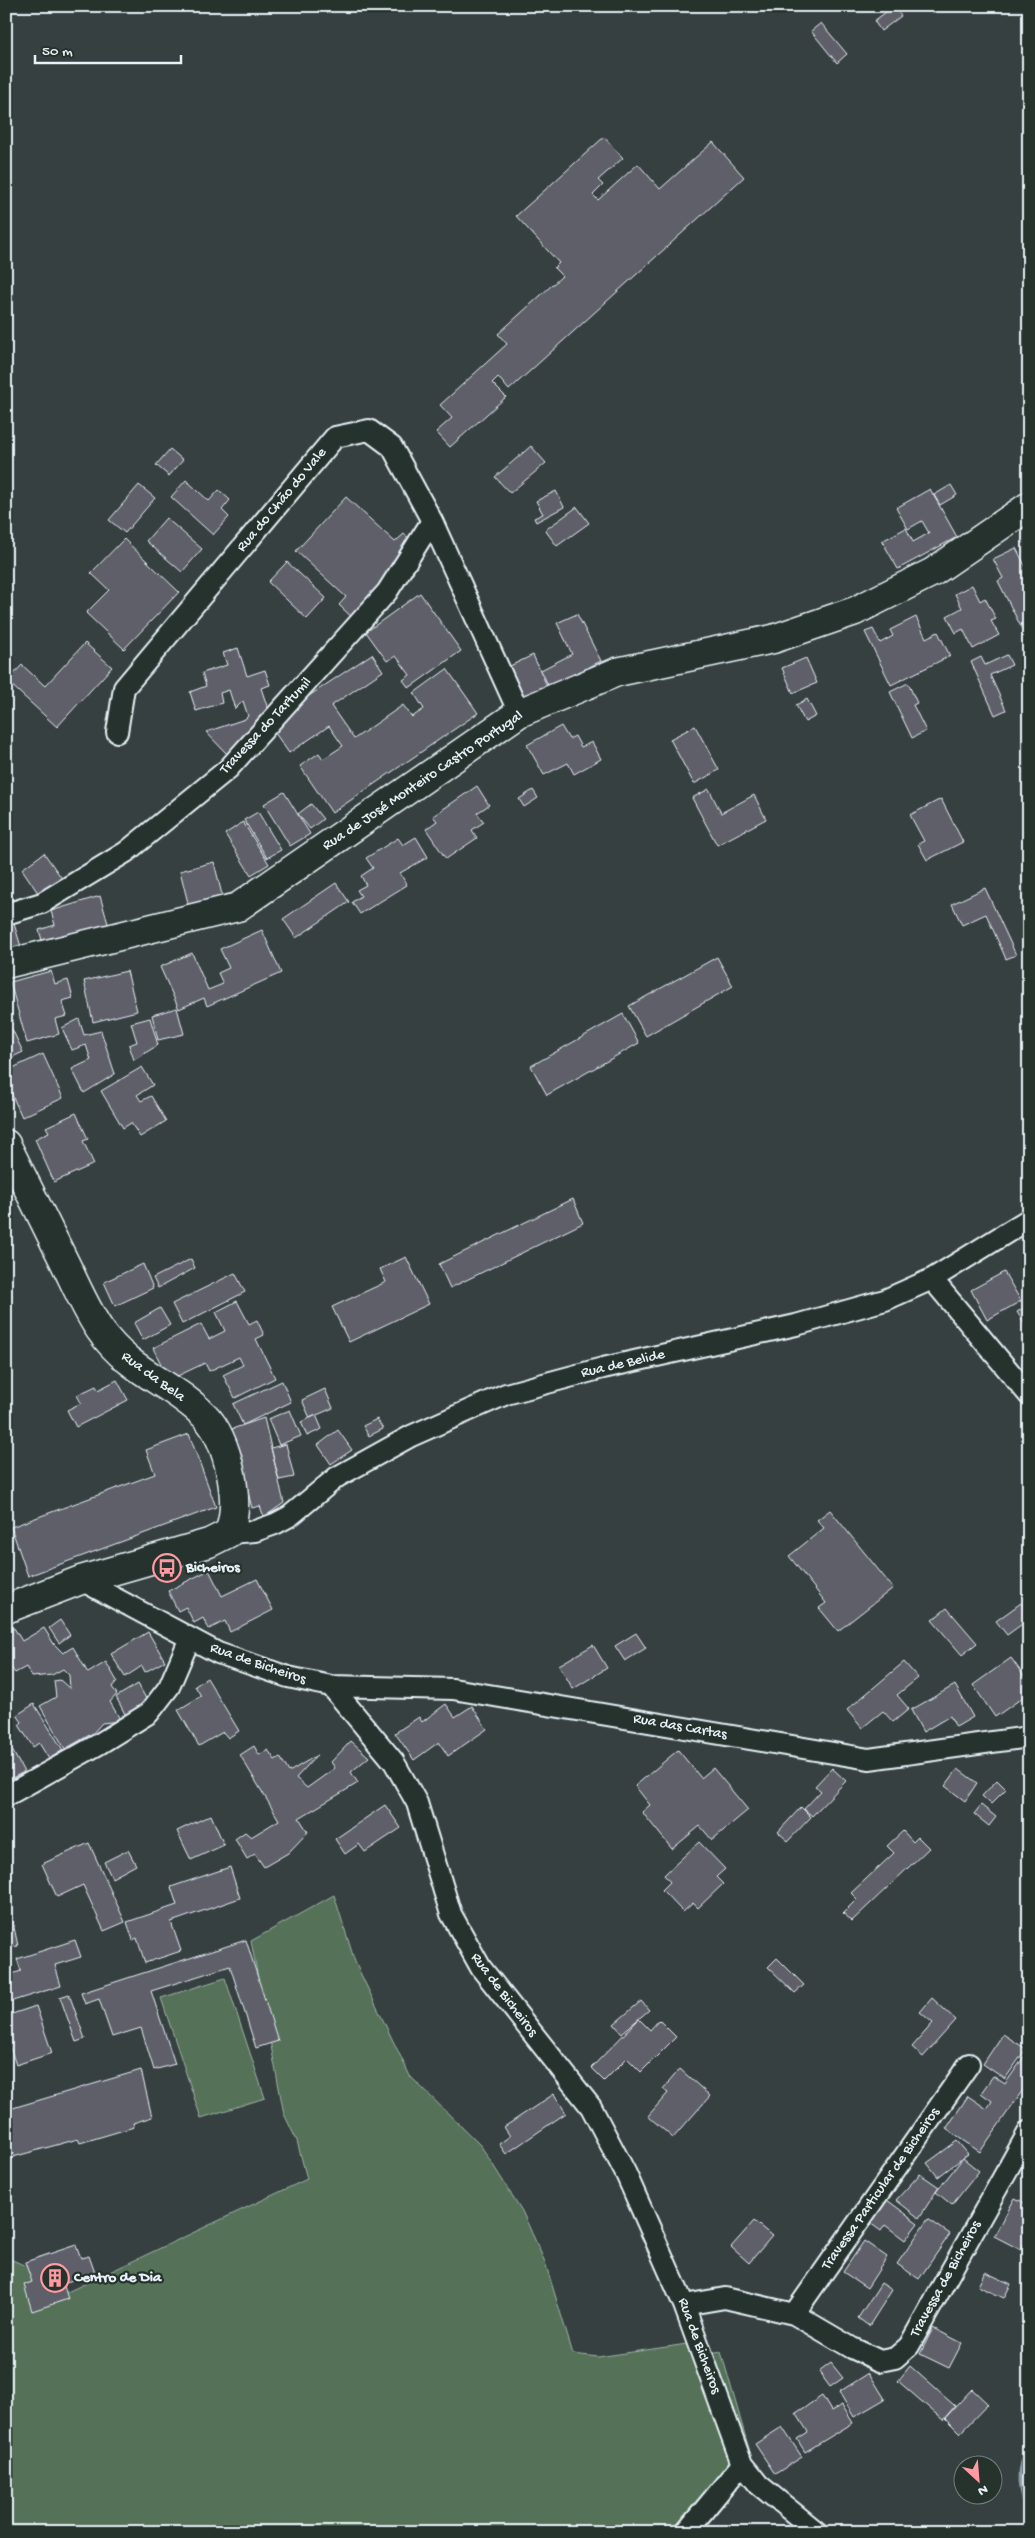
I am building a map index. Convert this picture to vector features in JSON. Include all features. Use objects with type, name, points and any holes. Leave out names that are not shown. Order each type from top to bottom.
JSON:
[{"type":"main road","name":"Rua de José Monteiro Castro Portugal","points":[[6,964],[238,907],[519,713],[617,672],[773,639],[855,610],[934,572],[1029,506]]},
{"type":"main road","name":"Rua da Bela","points":[[6,1144],[90,1314],[102,1331],[117,1351],[142,1372],[182,1396],[206,1417],[220,1440],[229,1467],[235,1495],[234,1516],[229,1533]]},
{"type":"main road","points":[[6,1609],[81,1580],[210,1543],[229,1533]]},
{"type":"street","name":"Rua do Chão do Vale","points":[[117,732],[124,688],[335,437],[369,430],[392,447],[432,520],[519,713]]},
{"type":"street","name":"Travessa do Tartumil","points":[[6,914],[42,903],[126,852],[228,769],[387,592],[432,520]]},
{"type":"street","name":"Rua de Belide","points":[[229,1533],[255,1530],[275,1524],[290,1516],[337,1477],[411,1436],[506,1394],[603,1368],[796,1325],[885,1300],[932,1279],[1029,1219]]},
{"type":"street","points":[[932,1279],[1029,1395]]},
{"type":"street","name":"Rua de Bicheiros","points":[[81,1580],[218,1653],[288,1677],[331,1686],[394,1762],[417,1803],[451,1914],[481,1968],[591,2107],[626,2174],[684,2305],[742,2464],[759,2485],[817,2532]]},
{"type":"street","points":[[6,1796],[99,1744],[149,1713],[169,1687],[190,1638]]},
{"type":"street","name":"Rua das Cartas","points":[[331,1686],[453,1689],[869,1759],[1029,1737]]},
{"type":"street","name":"Travessa Particular de Bicheiros","points":[[794,2314],[969,2064]]},
{"type":"street","name":"Travessa de Bicheiros","points":[[684,2305],[725,2298],[794,2314],[852,2348],[880,2361],[895,2358],[909,2346],[1029,2132]]},
{"type":"street","points":[[686,2532],[742,2464]]},
{"type":"green space","points":[[334,1895],[355,1962],[410,2076],[481,2146],[522,2211],[545,2262],[573,2354],[598,2357],[687,2344],[692,2357],[721,2352],[756,2473],[735,2484],[680,2532],[6,2532],[6,2257],[28,2267],[44,2303],[307,2179],[297,2141],[284,2114],[251,1941]]},
{"type":"green space","points":[[225,1978],[265,2098],[201,2118],[161,1998]]},
{"type":"building","points":[[894,6],[901,16],[881,31],[874,21]]},
{"type":"building","points":[[821,23],[847,54],[837,63],[811,31]]},
{"type":"building","points":[[604,137],[623,158],[598,180],[603,185],[593,195],[598,200],[638,164],[660,189],[713,142],[744,177],[509,390],[498,377],[492,383],[506,397],[450,447],[436,432],[452,418],[440,405],[507,344],[498,334],[562,276],[554,268],[559,263],[516,216]]},
{"type":"building","points":[[531,446],[546,463],[510,493],[495,477]]},
{"type":"building","points":[[170,449],[183,460],[169,476],[156,465]]},
{"type":"building","points":[[186,480],[209,501],[219,490],[230,500],[222,510],[229,517],[213,535],[171,497]]},
{"type":"building","points":[[139,485],[155,498],[125,533],[109,520]]},
{"type":"building","points":[[951,485],[957,495],[940,505],[934,495]]},
{"type":"building","points":[[930,489],[957,537],[898,569],[882,541],[906,528],[913,542],[929,533],[922,521],[908,529],[896,508]]},
{"type":"building","points":[[556,491],[564,507],[536,522],[534,518],[543,514],[536,501]]},
{"type":"building","points":[[346,497],[395,542],[404,534],[417,545],[357,622],[339,605],[346,597],[296,551]]},
{"type":"building","points":[[577,507],[589,523],[557,546],[545,530]]},
{"type":"building","points":[[166,518],[202,549],[182,572],[146,541]]},
{"type":"building","points":[[124,539],[179,592],[124,649],[86,613],[109,590],[91,573]]},
{"type":"building","points":[[1016,548],[1029,573],[1029,625],[1022,629],[998,581],[1003,578],[993,559]]},
{"type":"building","points":[[287,562],[326,598],[307,619],[268,582]]},
{"type":"building","points":[[972,585],[980,601],[985,598],[996,619],[991,621],[999,635],[973,649],[963,629],[956,633],[947,616],[962,608],[955,594]]},
{"type":"building","points":[[420,593],[461,651],[409,688],[403,680],[410,675],[396,656],[387,661],[366,632]]},
{"type":"building","points":[[577,614],[601,661],[549,687],[541,670],[572,654],[557,623]]},
{"type":"building","points":[[916,617],[926,638],[938,632],[950,656],[891,685],[865,632],[873,629],[880,643],[893,636],[890,630]]},
{"type":"building","points":[[85,643],[112,667],[57,727],[7,681],[22,665],[45,686]]},
{"type":"building","points":[[238,648],[247,676],[265,670],[270,685],[261,688],[270,715],[227,754],[206,732],[245,719],[248,716],[243,701],[235,709],[229,690],[220,693],[222,703],[196,711],[190,692],[206,686],[202,673],[227,665],[223,653]]},
{"type":"building","points":[[372,654],[383,671],[331,706],[354,739],[403,705],[412,717],[424,709],[414,693],[447,669],[478,713],[332,813],[300,766],[319,753],[323,759],[343,746],[329,726],[289,753],[268,723]]},
{"type":"building","points":[[533,655],[547,686],[524,697],[510,666]]},
{"type":"building","points":[[1007,655],[1012,665],[990,675],[1006,710],[995,715],[971,662],[981,657],[985,665]]},
{"type":"building","points":[[806,658],[817,683],[793,693],[782,668]]},
{"type":"building","points":[[908,683],[917,703],[913,705],[926,731],[912,738],[890,692]]},
{"type":"building","points":[[807,699],[816,716],[805,722],[796,705]]},
{"type":"building","points":[[561,726],[569,739],[575,736],[581,747],[592,742],[601,759],[574,774],[568,763],[544,775],[527,745]]},
{"type":"building","points":[[695,726],[719,770],[694,784],[670,739]]},
{"type":"building","points":[[477,786],[489,805],[477,813],[484,822],[472,830],[477,838],[446,859],[426,829],[437,821],[433,816]]},
{"type":"building","points":[[709,789],[721,813],[754,795],[766,819],[717,845],[692,798]]},
{"type":"building","points":[[533,790],[538,798],[524,807],[519,799]]},
{"type":"building","points":[[284,792],[310,834],[290,846],[264,804]]},
{"type":"building","points":[[941,799],[963,842],[927,860],[918,844],[924,841],[910,815]]},
{"type":"building","points":[[311,804],[323,819],[310,829],[298,814]]},
{"type":"building","points":[[258,812],[281,850],[267,858],[244,820]]},
{"type":"building","points":[[243,822],[269,864],[251,875],[225,834]]},
{"type":"building","points":[[416,837],[428,857],[400,873],[407,885],[360,914],[352,902],[361,896],[357,890],[366,885],[361,876],[373,868],[366,858],[398,838],[403,845]]},
{"type":"building","points":[[44,853],[63,880],[40,896],[22,869]]},
{"type":"building","points":[[214,862],[224,903],[190,911],[180,871]]},
{"type":"building","points":[[336,883],[349,902],[296,938],[283,919]]},
{"type":"building","points":[[6,884],[16,906],[6,911]]},
{"type":"building","points":[[985,888],[1016,955],[1006,959],[986,914],[962,925],[952,904]]},
{"type":"building","points":[[100,896],[109,927],[44,947],[39,930],[55,925],[51,911]]},
{"type":"building","points":[[11,914],[22,950],[6,955],[6,915]]},
{"type":"building","points":[[262,930],[281,973],[207,1006],[204,998],[179,1009],[160,967],[192,953],[208,990],[223,984],[218,973],[229,968],[220,949]]},
{"type":"building","points":[[717,957],[733,986],[646,1036],[629,1006]]},
{"type":"building","points":[[51,971],[55,984],[68,980],[73,998],[62,1001],[67,1016],[55,1019],[59,1034],[27,1043],[10,982]]},
{"type":"building","points":[[127,971],[137,1011],[93,1022],[84,981]]},
{"type":"building","points":[[177,1008],[184,1034],[158,1040],[152,1015]]},
{"type":"building","points":[[623,1014],[639,1043],[547,1095],[531,1066]]},
{"type":"building","points":[[150,1018],[158,1045],[134,1060],[129,1045],[137,1042],[131,1023]]},
{"type":"building","points":[[79,1019],[84,1035],[101,1031],[115,1074],[84,1093],[72,1069],[91,1060],[86,1045],[72,1050],[62,1028]]},
{"type":"building","points":[[12,1029],[23,1052],[6,1060],[6,1032]]},
{"type":"building","points":[[43,1054],[63,1098],[22,1117],[6,1082],[6,1071]]},
{"type":"building","points":[[142,1067],[153,1085],[137,1095],[141,1101],[151,1096],[166,1121],[140,1137],[131,1123],[123,1128],[101,1091]]},
{"type":"building","points":[[76,1113],[88,1139],[83,1141],[94,1164],[54,1182],[35,1139],[49,1132],[46,1127]]},
{"type":"building","points":[[573,1199],[583,1223],[450,1288],[439,1264]]},
{"type":"building","points":[[406,1257],[429,1304],[349,1342],[332,1307],[386,1282],[380,1269]]},
{"type":"building","points":[[191,1259],[195,1268],[158,1288],[153,1278]]},
{"type":"building","points":[[143,1264],[153,1288],[115,1306],[104,1282]]},
{"type":"building","points":[[1004,1272],[1021,1301],[987,1320],[971,1290]]},
{"type":"building","points":[[235,1273],[245,1292],[182,1324],[172,1304]]},
{"type":"building","points":[[237,1301],[249,1324],[257,1320],[264,1335],[256,1339],[275,1378],[235,1398],[223,1375],[243,1365],[239,1357],[209,1371],[205,1363],[169,1380],[153,1348],[201,1324],[209,1339],[225,1331],[216,1312]]},
{"type":"building","points":[[1029,1305],[1029,1331],[1017,1312]]},
{"type":"building","points":[[160,1308],[170,1325],[143,1340],[134,1323]]},
{"type":"building","points":[[117,1380],[128,1400],[76,1427],[67,1410],[81,1403],[77,1395],[96,1386],[98,1390]]},
{"type":"building","points":[[282,1381],[291,1402],[243,1425],[233,1404]]},
{"type":"building","points":[[325,1389],[333,1408],[310,1418],[302,1400]]},
{"type":"building","points":[[290,1410],[301,1436],[279,1445],[268,1419]]},
{"type":"building","points":[[316,1415],[322,1429],[307,1436],[301,1422]]},
{"type":"building","points":[[264,1418],[284,1503],[264,1517],[260,1506],[252,1508],[232,1429]]},
{"type":"building","points":[[377,1419],[383,1429],[369,1436],[363,1426]]},
{"type":"building","points":[[338,1430],[352,1450],[331,1464],[318,1445]]},
{"type":"building","points":[[189,1434],[216,1507],[28,1576],[11,1527],[155,1474],[146,1450]]},
{"type":"building","points":[[286,1444],[294,1477],[279,1480],[271,1448]]},
{"type":"building","points":[[830,1510],[893,1588],[838,1631],[819,1608],[826,1603],[789,1556],[824,1528],[817,1520]]},
{"type":"building","points":[[209,1570],[222,1596],[257,1579],[273,1610],[230,1632],[225,1621],[209,1629],[203,1618],[194,1623],[186,1607],[178,1611],[168,1591]]},
{"type":"building","points":[[1021,1603],[1029,1613],[1029,1619],[1007,1635],[996,1621]]},
{"type":"building","points":[[947,1608],[977,1643],[962,1655],[932,1620]]},
{"type":"building","points":[[60,1620],[70,1635],[59,1643],[49,1628]]},
{"type":"building","points":[[14,1628],[22,1641],[44,1628],[54,1644],[63,1653],[73,1647],[88,1673],[106,1662],[117,1681],[112,1687],[117,1694],[110,1702],[121,1721],[102,1723],[93,1733],[65,1749],[40,1706],[56,1697],[54,1681],[60,1680],[70,1689],[69,1675],[63,1669],[52,1675],[32,1677],[26,1667],[15,1673],[9,1665],[6,1665],[6,1632]]},
{"type":"building","points":[[148,1632],[165,1661],[145,1672],[142,1666],[125,1677],[111,1654]]},
{"type":"building","points":[[636,1633],[646,1648],[625,1661],[615,1646]]},
{"type":"building","points":[[593,1645],[607,1668],[573,1689],[559,1665]]},
{"type":"building","points":[[1011,1658],[1029,1683],[1029,1693],[995,1717],[973,1685]]},
{"type":"building","points":[[904,1662],[918,1678],[897,1695],[909,1709],[893,1722],[883,1711],[862,1728],[847,1710]]},
{"type":"building","points":[[207,1678],[239,1731],[228,1738],[223,1732],[199,1746],[178,1710],[201,1696],[195,1686]]},
{"type":"building","points":[[138,1684],[149,1704],[126,1716],[116,1697]]},
{"type":"building","points":[[955,1685],[973,1717],[956,1727],[950,1716],[923,1732],[911,1710]]},
{"type":"building","points":[[34,1704],[63,1750],[49,1759],[39,1743],[33,1747],[19,1725],[22,1722],[17,1715]]},
{"type":"building","points":[[446,1704],[455,1717],[472,1706],[487,1729],[448,1756],[439,1742],[414,1760],[395,1733],[419,1717],[422,1722]]},
{"type":"building","points":[[6,1739],[24,1772],[6,1781]]},
{"type":"building","points":[[351,1741],[369,1757],[351,1772],[358,1783],[299,1818],[308,1832],[288,1853],[264,1867],[255,1854],[247,1859],[235,1839],[245,1832],[251,1837],[279,1820],[240,1755],[254,1746],[259,1755],[268,1750],[275,1760],[280,1757],[289,1772],[317,1755],[296,1778],[307,1788],[335,1768],[331,1762]]},
{"type":"building","points":[[678,1750],[701,1778],[713,1768],[748,1810],[712,1840],[700,1826],[672,1849],[642,1812],[650,1805],[635,1786]]},
{"type":"building","points":[[832,1768],[846,1781],[812,1816],[804,1809],[821,1791],[815,1786]]},
{"type":"building","points":[[958,1769],[977,1783],[965,1801],[945,1786]]},
{"type":"building","points":[[997,1780],[1006,1789],[991,1804],[982,1796]]},
{"type":"building","points":[[385,1805],[401,1828],[365,1852],[359,1844],[345,1854],[335,1839]]},
{"type":"building","points":[[981,1805],[996,1817],[989,1826],[974,1814]]},
{"type":"building","points":[[801,1807],[811,1817],[788,1841],[778,1832]]},
{"type":"building","points":[[211,1815],[224,1845],[191,1860],[177,1831]]},
{"type":"building","points":[[903,1831],[913,1842],[918,1837],[929,1848],[852,1921],[843,1913],[857,1899],[851,1893],[894,1853],[887,1846]]},
{"type":"building","points":[[699,1842],[725,1869],[716,1877],[723,1884],[698,1908],[693,1903],[683,1912],[662,1890],[670,1882],[664,1875]]},
{"type":"building","points":[[89,1843],[125,1922],[104,1931],[83,1885],[57,1897],[42,1864]]},
{"type":"building","points":[[128,1850],[136,1865],[112,1878],[104,1862]]},
{"type":"building","points":[[230,1867],[240,1898],[171,1922],[181,1951],[145,1963],[137,1938],[133,1940],[127,1922],[177,1905],[171,1887]]},
{"type":"building","points":[[6,1899],[8,1899],[18,1946],[6,1948]]},
{"type":"building","points":[[75,1940],[81,1957],[55,1965],[61,1986],[6,2003],[6,1976],[21,1971],[17,1959]]},
{"type":"building","points":[[246,1940],[278,2041],[256,2048],[230,1966],[151,1991],[175,2064],[154,2070],[141,2028],[112,2037],[99,1999],[85,2004],[81,1993]]},
{"type":"building","points":[[777,1958],[804,1985],[795,1993],[768,1967]]},
{"type":"building","points":[[69,1994],[85,2039],[76,2042],[60,1997]]},
{"type":"building","points":[[932,1998],[956,2020],[923,2057],[912,2047],[933,2023],[920,2012]]},
{"type":"building","points":[[641,2001],[649,2010],[622,2033],[614,2024]]},
{"type":"building","points":[[36,2006],[52,2053],[16,2065],[6,2036],[6,2016]]},
{"type":"building","points":[[639,2019],[650,2030],[659,2020],[676,2037],[641,2072],[627,2058],[604,2081],[591,2068]]},
{"type":"building","points":[[1003,2034],[1026,2049],[1005,2079],[983,2064]]},
{"type":"building","points":[[1029,2050],[1029,2081],[980,2152],[946,2129],[968,2096],[987,2109],[992,2101],[981,2093],[993,2076],[1005,2084]]},
{"type":"building","points":[[680,2069],[710,2096],[673,2138],[648,2116],[668,2093],[663,2089]]},
{"type":"building","points":[[141,2070],[152,2117],[133,2123],[134,2127],[80,2143],[78,2139],[13,2157],[6,2110]]},
{"type":"building","points":[[554,2094],[566,2113],[506,2154],[499,2144],[510,2136],[504,2127]]},
{"type":"building","points":[[957,2141],[968,2154],[938,2177],[927,2163]]},
{"type":"building","points":[[963,2158],[979,2171],[952,2205],[936,2192]]},
{"type":"building","points":[[920,2174],[939,2187],[919,2218],[896,2200]]},
{"type":"building","points":[[1015,2198],[1029,2205],[1029,2236],[1021,2250],[994,2236]]},
{"type":"building","points":[[887,2200],[918,2223],[905,2240],[885,2225],[881,2231],[870,2223]]},
{"type":"building","points":[[928,2219],[950,2234],[919,2279],[897,2264]]},
{"type":"building","points":[[754,2221],[772,2236],[749,2263],[731,2247]]},
{"type":"building","points":[[864,2241],[887,2257],[867,2288],[843,2272]]},
{"type":"building","name":"Centro de Dia","points":[[76,2245],[81,2258],[89,2256],[95,2273],[63,2283],[68,2299],[32,2311],[24,2285],[32,2282],[25,2262]]},
{"type":"building","points":[[985,2272],[1011,2284],[1004,2298],[978,2286]]},
{"type":"building","points":[[881,2283],[892,2290],[869,2326],[858,2318]]},
{"type":"building","points":[[933,2328],[962,2343],[949,2368],[920,2354]]},
{"type":"building","points":[[831,2363],[843,2378],[830,2387],[819,2372]]},
{"type":"building","points":[[910,2366],[955,2406],[943,2420],[898,2381]]},
{"type":"building","points":[[869,2373],[885,2399],[854,2417],[839,2392]]},
{"type":"building","points":[[972,2389],[988,2404],[960,2433],[945,2418]]},
{"type":"building","points":[[822,2396],[831,2411],[842,2405],[853,2423],[805,2452],[797,2439],[808,2432],[796,2413]]},
{"type":"building","points":[[782,2427],[802,2457],[775,2474],[755,2444]]},
{"type":"waterway","points":[[1029,2449],[1024,2457],[1020,2473],[1020,2482],[1029,2516]]},
{"type":"place","name":"Bicheiros","points":[[167,1568]]},
{"type":"place","name":"Centro de Dia","points":[[55,2278]]}]
